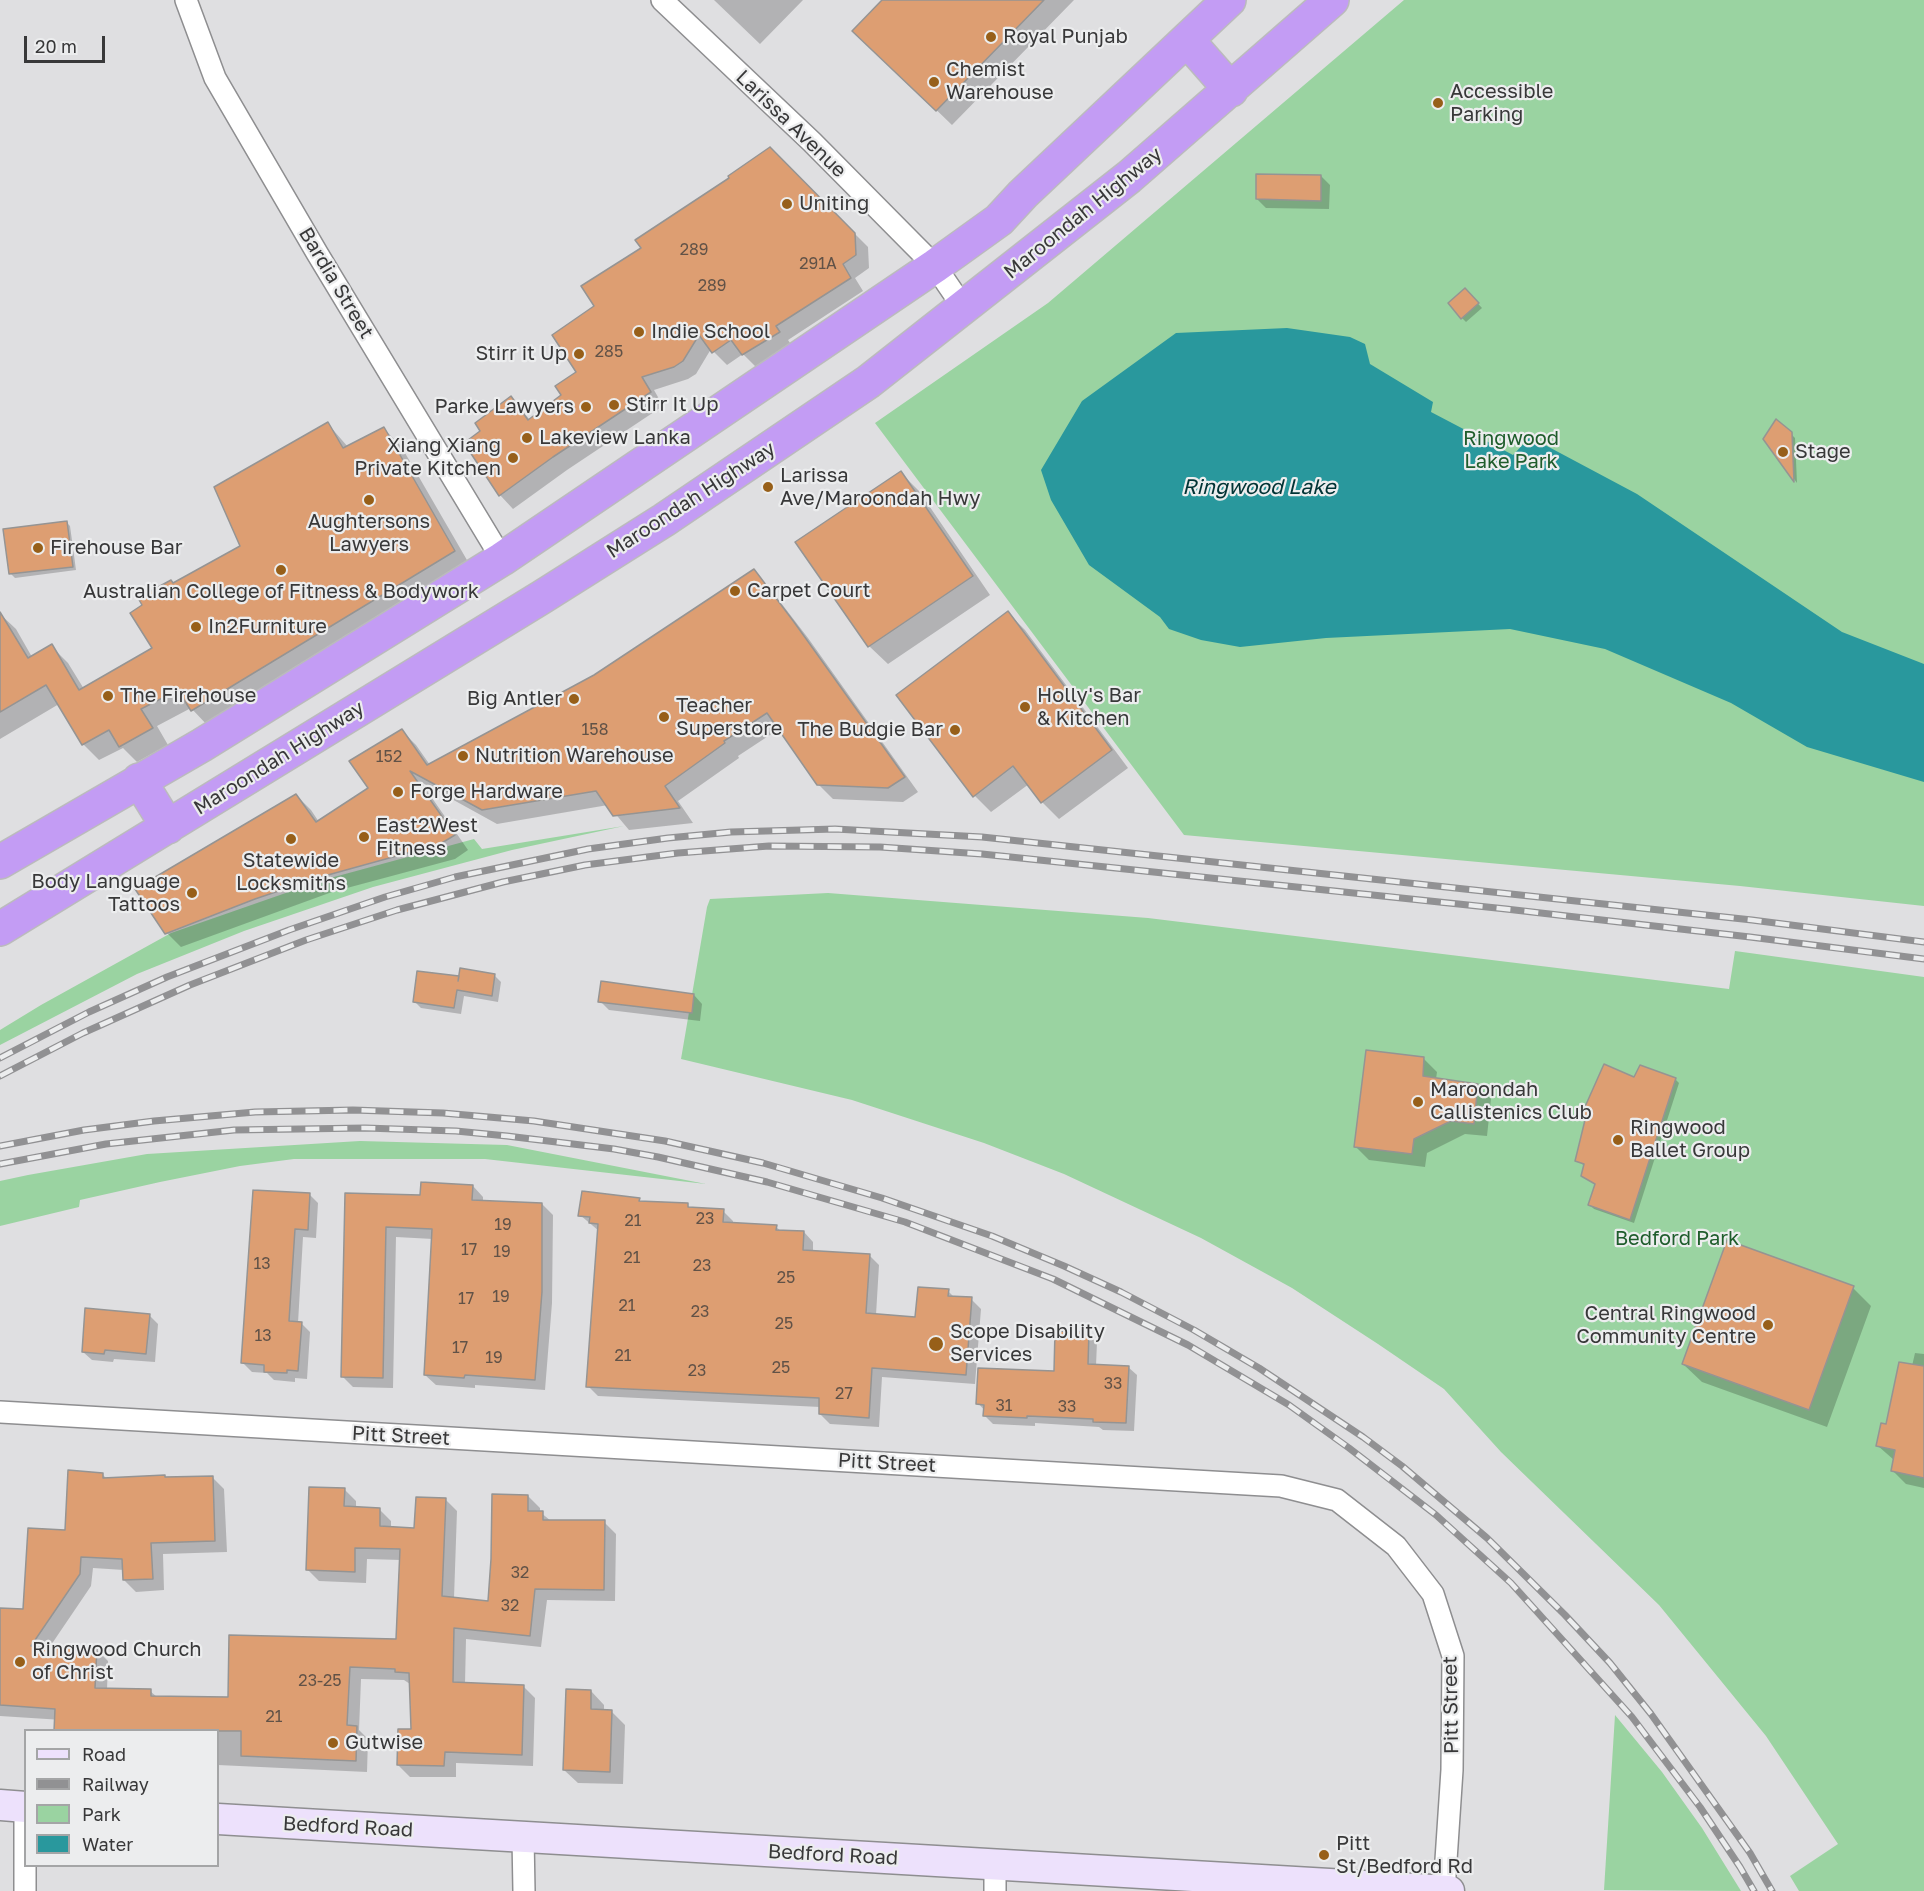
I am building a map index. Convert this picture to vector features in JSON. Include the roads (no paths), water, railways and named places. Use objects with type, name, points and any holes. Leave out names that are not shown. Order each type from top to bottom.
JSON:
[{"type":"highway","points":[[0,862],[202,745],[502,559],[935,266],[999,220],[1023,194],[1229,0]]},
{"type":"highway","name":"Maroondah Highway","points":[[0,929],[664,520],[868,382],[1120,184],[1332,0]]},
{"type":"highway","points":[[1187,40],[1231,90]]},
{"type":"highway","points":[[139,780],[168,827]]},
{"type":"main road","points":[[0,1805],[24,1807]]},
{"type":"main road","name":"Bedford Road","points":[[219,1819],[523,1837],[995,1877],[1447,1891]]},
{"type":"street","name":"Bardia Street","points":[[186,0],[215,78],[317,253],[502,559]]},
{"type":"street","name":"Larissa Avenue","points":[[662,0],[812,142],[935,266],[963,307]]},
{"type":"street","name":"Pitt Street","points":[[0,1412],[1281,1486],[1337,1500],[1396,1546],[1433,1594],[1454,1656],[1447,1891]]},
{"type":"street","points":[[523,1837],[524,1891]]},
{"type":"street","points":[[25,1867],[25,1891]]},
{"type":"water","name":"Ringwood Lake","points":[[1287,328],[1350,337],[1365,344],[1370,364],[1433,402],[1431,412],[1513,455],[1530,437],[1637,494],[1842,632],[1924,664],[1924,782],[1807,747],[1731,703],[1605,649],[1510,629],[1326,638],[1240,647],[1201,640],[1169,629],[1160,617],[1089,565],[1051,500],[1041,470],[1082,401],[1176,333]]},
{"type":"railway","points":[[0,1058],[89,1012],[167,977],[289,930],[385,897],[455,877],[588,849],[731,832],[835,829],[982,837],[1752,920],[1924,942]]},
{"type":"railway","points":[[0,1076],[83,1033],[190,985],[306,940],[397,910],[503,882],[585,865],[678,853],[769,846],[880,847],[982,854],[1506,909],[1924,959]]},
{"type":"railway","points":[[0,1146],[84,1130],[255,1112],[353,1110],[443,1113],[534,1121],[665,1141],[763,1163],[882,1198],[992,1236],[1064,1266],[1121,1292],[1194,1330],[1259,1368],[1363,1437],[1402,1466],[1487,1538],[1610,1663],[1651,1714],[1750,1853],[1772,1891]]},
{"type":"railway","points":[[0,1164],[106,1144],[234,1130],[365,1128],[456,1131],[507,1136],[614,1149],[767,1182],[905,1222],[1053,1279],[1188,1345],[1289,1405],[1436,1515],[1511,1583],[1632,1717],[1700,1807],[1754,1891]]},
{"type":"place","name":"Royal Punjab","points":[[991,37]]},
{"type":"place","name":"Chemist Warehouse","points":[[934,82]]},
{"type":"place","name":"Accessible Parking","points":[[1438,103]]},
{"type":"place","name":"Uniting","points":[[787,204]]},
{"type":"place","name":"Indie School","points":[[639,332]]},
{"type":"place","name":"Stirr it Up","points":[[579,354]]},
{"type":"place","name":"Stirr It Up","points":[[614,405]]},
{"type":"place","name":"Parke Lawyers","points":[[586,407]]},
{"type":"place","name":"Lakeview Lanka","points":[[527,438]]},
{"type":"place","name":"Stage","points":[[1783,452]]},
{"type":"place","name":"Xiang Xiang Private Kitchen","points":[[513,458]]},
{"type":"place","name":"Larissa Ave/Maroondah Hwy","points":[[768,487]]},
{"type":"place","name":"Aughtersons Lawyers","points":[[369,500]]},
{"type":"place","name":"Firehouse Bar","points":[[38,548]]},
{"type":"place","name":"Australian College of Fitness & Bodywork","points":[[281,570]]},
{"type":"place","name":"Carpet Court","points":[[735,591]]},
{"type":"place","name":"In2Furniture","points":[[196,627]]},
{"type":"place","name":"The Firehouse","points":[[108,696]]},
{"type":"place","name":"Big Antler","points":[[574,699]]},
{"type":"place","name":"Holly's Bar & Kitchen","points":[[1025,707]]},
{"type":"place","name":"Teacher Superstore","points":[[664,717]]},
{"type":"place","name":"The Budgie Bar","points":[[955,730]]},
{"type":"place","name":"Nutrition Warehouse","points":[[463,756]]},
{"type":"place","name":"Forge Hardware","points":[[398,792]]},
{"type":"place","name":"East2West Fitness","points":[[364,837]]},
{"type":"place","name":"Statewide Locksmiths","points":[[291,839]]},
{"type":"place","name":"Body Language Tattoos","points":[[192,893]]},
{"type":"place","name":"Maroondah Callistenics Club","points":[[1418,1102]]},
{"type":"place","name":"Ringwood Ballet Group","points":[[1618,1140]]},
{"type":"place","name":"Central Ringwood Community Centre","points":[[1768,1325]]},
{"type":"place","name":"Scope Disability Services","points":[[936,1344]]},
{"type":"place","name":"Ringwood Church of Christ","points":[[20,1662]]},
{"type":"place","name":"Gutwise","points":[[333,1743]]},
{"type":"place","name":"Pitt St/Bedford Rd","points":[[1324,1855]]},
{"type":"park label","name":"Ringwood Lake Park","points":[[1511,450]]},
{"type":"park label","name":"Bedford Park","points":[[1677,1239]]}]
